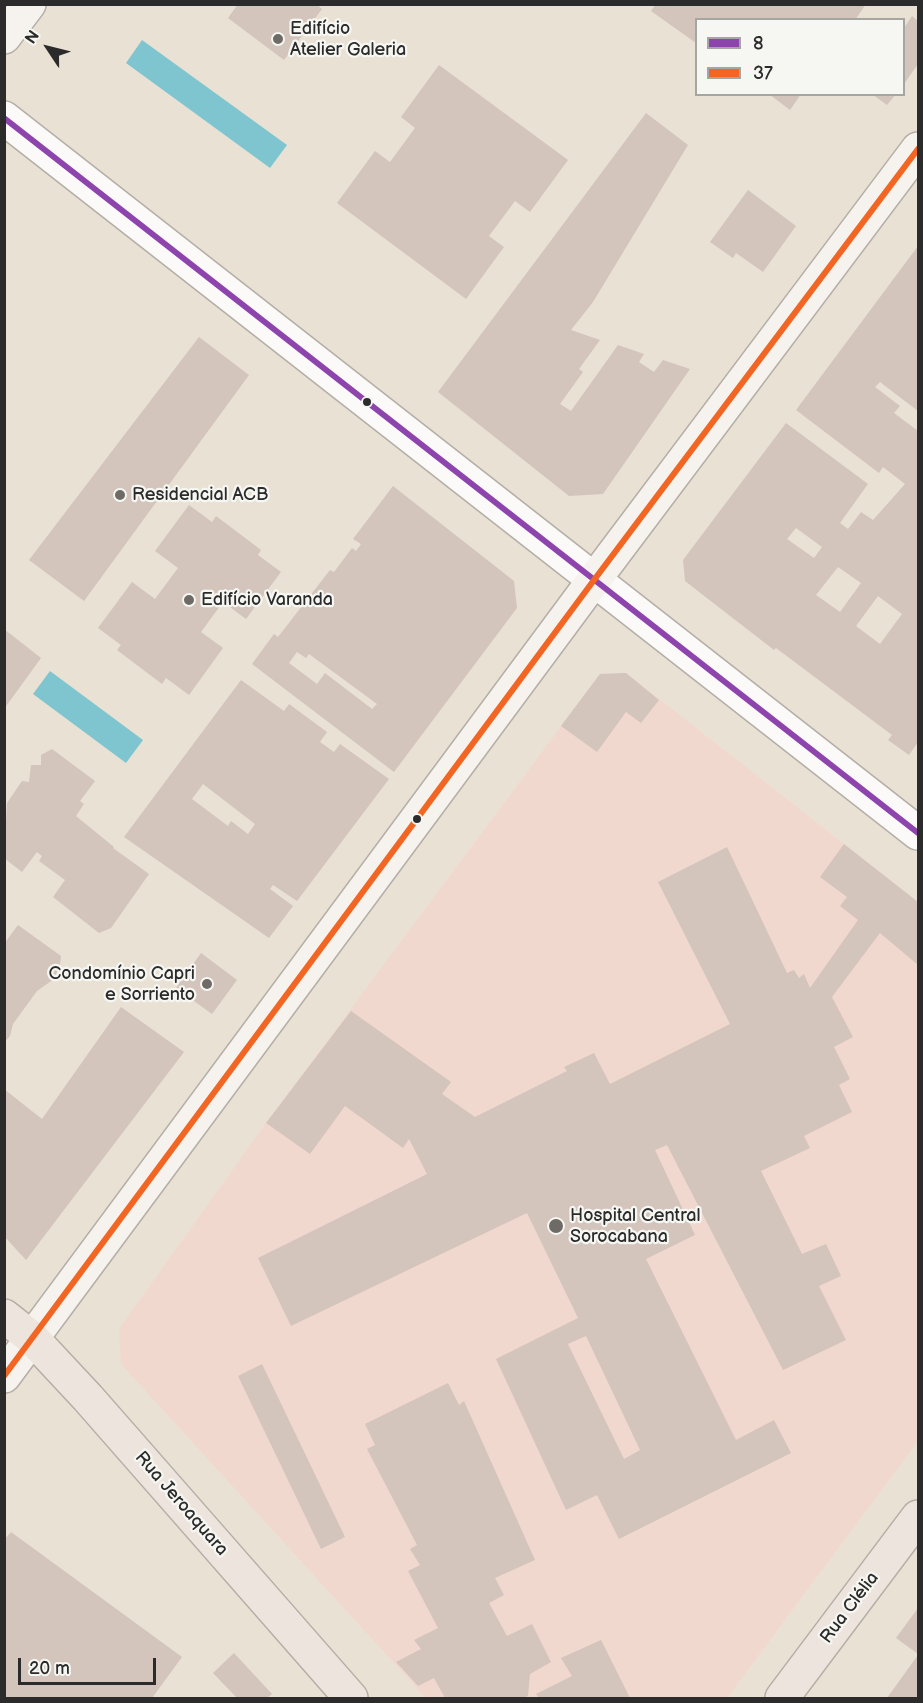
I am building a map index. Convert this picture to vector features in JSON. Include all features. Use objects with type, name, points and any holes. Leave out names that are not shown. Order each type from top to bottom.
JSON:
[{"type":"main road","name":"Rua Jeroaquara","points":[[4,1316],[32,1338],[351,1698]]},
{"type":"main road","name":"Rua Clélia","points":[[782,1698],[918,1517]]},
{"type":"street","points":[[4,37],[29,4]]},
{"type":"street","points":[[4,118],[918,833]]},
{"type":"street","points":[[4,1376],[594,580],[918,148]]},
{"type":"shaded area","name":"Hospital Central Sorocabana","points":[[626,673],[918,902],[918,1441],[727,1698],[426,1698],[121,1364],[119,1329],[266,1123],[600,674]]},
{"type":"water","points":[[142,40],[287,145],[270,168],[126,63]]},
{"type":"water","points":[[50,671],[143,740],[126,763],[33,694]]},
{"type":"building","name":"Edifício Atelier Galeria","points":[[238,4],[316,4],[322,9],[284,60],[228,18]]},
{"type":"building","points":[[656,4],[866,4],[856,18],[695,18],[695,42],[651,11]]},
{"type":"building","points":[[912,16],[918,21],[918,64],[905,83],[905,26]]},
{"type":"building","points":[[439,65],[568,160],[530,212],[515,201],[489,236],[504,247],[466,299],[337,203],[375,151],[390,162],[415,128],[401,117]]},
{"type":"building","points":[[772,96],[800,96],[790,110]]},
{"type":"building","points":[[875,96],[894,96],[887,105]]},
{"type":"building","points":[[646,113],[688,145],[593,302],[571,330],[600,340],[579,369],[583,372],[560,404],[571,411],[618,345],[644,354],[639,362],[654,372],[663,360],[690,369],[603,494],[569,496],[438,392]]},
{"type":"building","points":[[748,190],[796,226],[763,272],[736,253],[733,258],[710,242]]},
{"type":"building","points":[[918,246],[918,411],[880,382],[875,387],[900,406],[894,413],[918,431],[918,742],[909,755],[888,740],[892,735],[776,648],[774,650],[685,581],[683,560],[786,423],[868,484],[840,523],[848,529],[861,512],[873,520],[905,484],[883,467],[879,473],[796,410]],"holes":[[[796,528],[822,547],[814,558],[787,539]],[[838,567],[861,583],[840,612],[816,595]],[[878,596],[902,614],[880,644],[856,626]]]},
{"type":"building","name":"Residencial ACB","points":[[199,337],[249,375],[84,601],[29,560]]},
{"type":"building","points":[[393,486],[514,581],[517,608],[394,772],[252,664],[274,634],[278,637],[330,570],[334,572],[352,548],[356,551],[361,544],[353,539]],"holes":[[[297,652],[306,658],[309,654],[377,704],[372,709],[325,673],[317,684],[289,663]]]},
{"type":"building","name":"Edifício Varanda","points":[[189,505],[212,522],[216,516],[261,550],[258,555],[281,572],[246,619],[223,602],[201,632],[223,648],[189,695],[166,678],[162,684],[117,650],[121,645],[98,628],[132,582],[155,599],[178,568],[155,551]]},
{"type":"building","points":[[4,629],[41,658],[4,709]]},
{"type":"building","points":[[626,673],[659,700],[641,723],[626,712],[597,752],[561,726],[600,674]]},
{"type":"building","points":[[241,680],[284,711],[289,704],[327,732],[320,742],[334,752],[340,744],[389,779],[297,901],[273,885],[270,889],[293,906],[269,938],[124,837]],"holes":[[[203,784],[255,824],[248,834],[231,821],[228,826],[192,799]]]},
{"type":"building","points":[[52,749],[95,781],[80,801],[84,804],[76,816],[113,848],[149,874],[111,928],[99,933],[53,897],[65,880],[39,861],[42,856],[37,852],[22,872],[4,858],[7,803],[22,781],[29,782],[31,765],[41,765],[41,755]]},
{"type":"building","points":[[844,844],[918,902],[918,965],[880,933],[832,997],[853,1037],[834,1047],[850,1079],[839,1085],[852,1112],[804,1136],[810,1148],[761,1171],[802,1254],[826,1244],[841,1276],[819,1286],[846,1340],[783,1370],[667,1145],[655,1150],[695,1235],[646,1259],[736,1440],[774,1420],[791,1453],[619,1539],[597,1495],[566,1510],[496,1359],[578,1318],[527,1213],[291,1326],[258,1258],[427,1174],[409,1139],[403,1148],[345,1106],[310,1154],[266,1123],[351,1011],[451,1082],[442,1094],[475,1117],[567,1071],[564,1067],[594,1053],[610,1084],[730,1024],[658,882],[727,847],[787,973],[794,970],[799,978],[804,974],[810,988],[858,920],[840,906],[847,897],[820,877]],"holes":[[[586,1336],[640,1450],[624,1459],[568,1344]]]},
{"type":"building","points":[[18,925],[61,956],[60,965],[54,979],[37,991],[13,1024],[10,1036],[4,1043],[4,944]]},
{"type":"building","name":"Condomínio Capri e Sorriento","points":[[201,953],[237,980],[212,1014],[176,988]]},
{"type":"building","points":[[121,1007],[184,1052],[26,1260],[4,1236],[4,1089],[42,1119]]},
{"type":"building","points":[[262,1364],[345,1537],[321,1549],[238,1376]]},
{"type":"building","points":[[448,1383],[459,1405],[464,1401],[535,1560],[495,1578],[504,1595],[489,1603],[507,1636],[532,1624],[551,1662],[530,1674],[528,1696],[523,1698],[445,1698],[434,1678],[418,1686],[396,1662],[421,1649],[414,1640],[438,1628],[408,1571],[420,1565],[410,1549],[417,1545],[367,1449],[375,1445],[365,1424]]},
{"type":"building","points":[[11,1532],[182,1657],[152,1698],[4,1698],[4,1540]]},
{"type":"building","points":[[918,1608],[918,1654],[896,1638]]},
{"type":"building","points":[[601,1640],[630,1698],[539,1698],[536,1694],[572,1676],[561,1658]]},
{"type":"building","points":[[234,1653],[272,1694],[267,1698],[237,1698],[213,1673]]},
{"type":"building","points":[[918,1655],[918,1698],[887,1698]]},
{"type":"transit line","name":"8","points":[[4,118],[918,833]]},
{"type":"transit line","name":"37","points":[[4,1376],[594,580],[918,149]]},
{"type":"place","name":"Edifício Atelier Galeria","points":[[278,39]]},
{"type":"place","name":"Residencial ACB","points":[[120,495]]},
{"type":"place","name":"Edifício Varanda","points":[[189,600]]},
{"type":"place","name":"Condomínio Capri e Sorriento","points":[[207,984]]},
{"type":"place","name":"Hospital Central Sorocabana","points":[[556,1226]]}]
